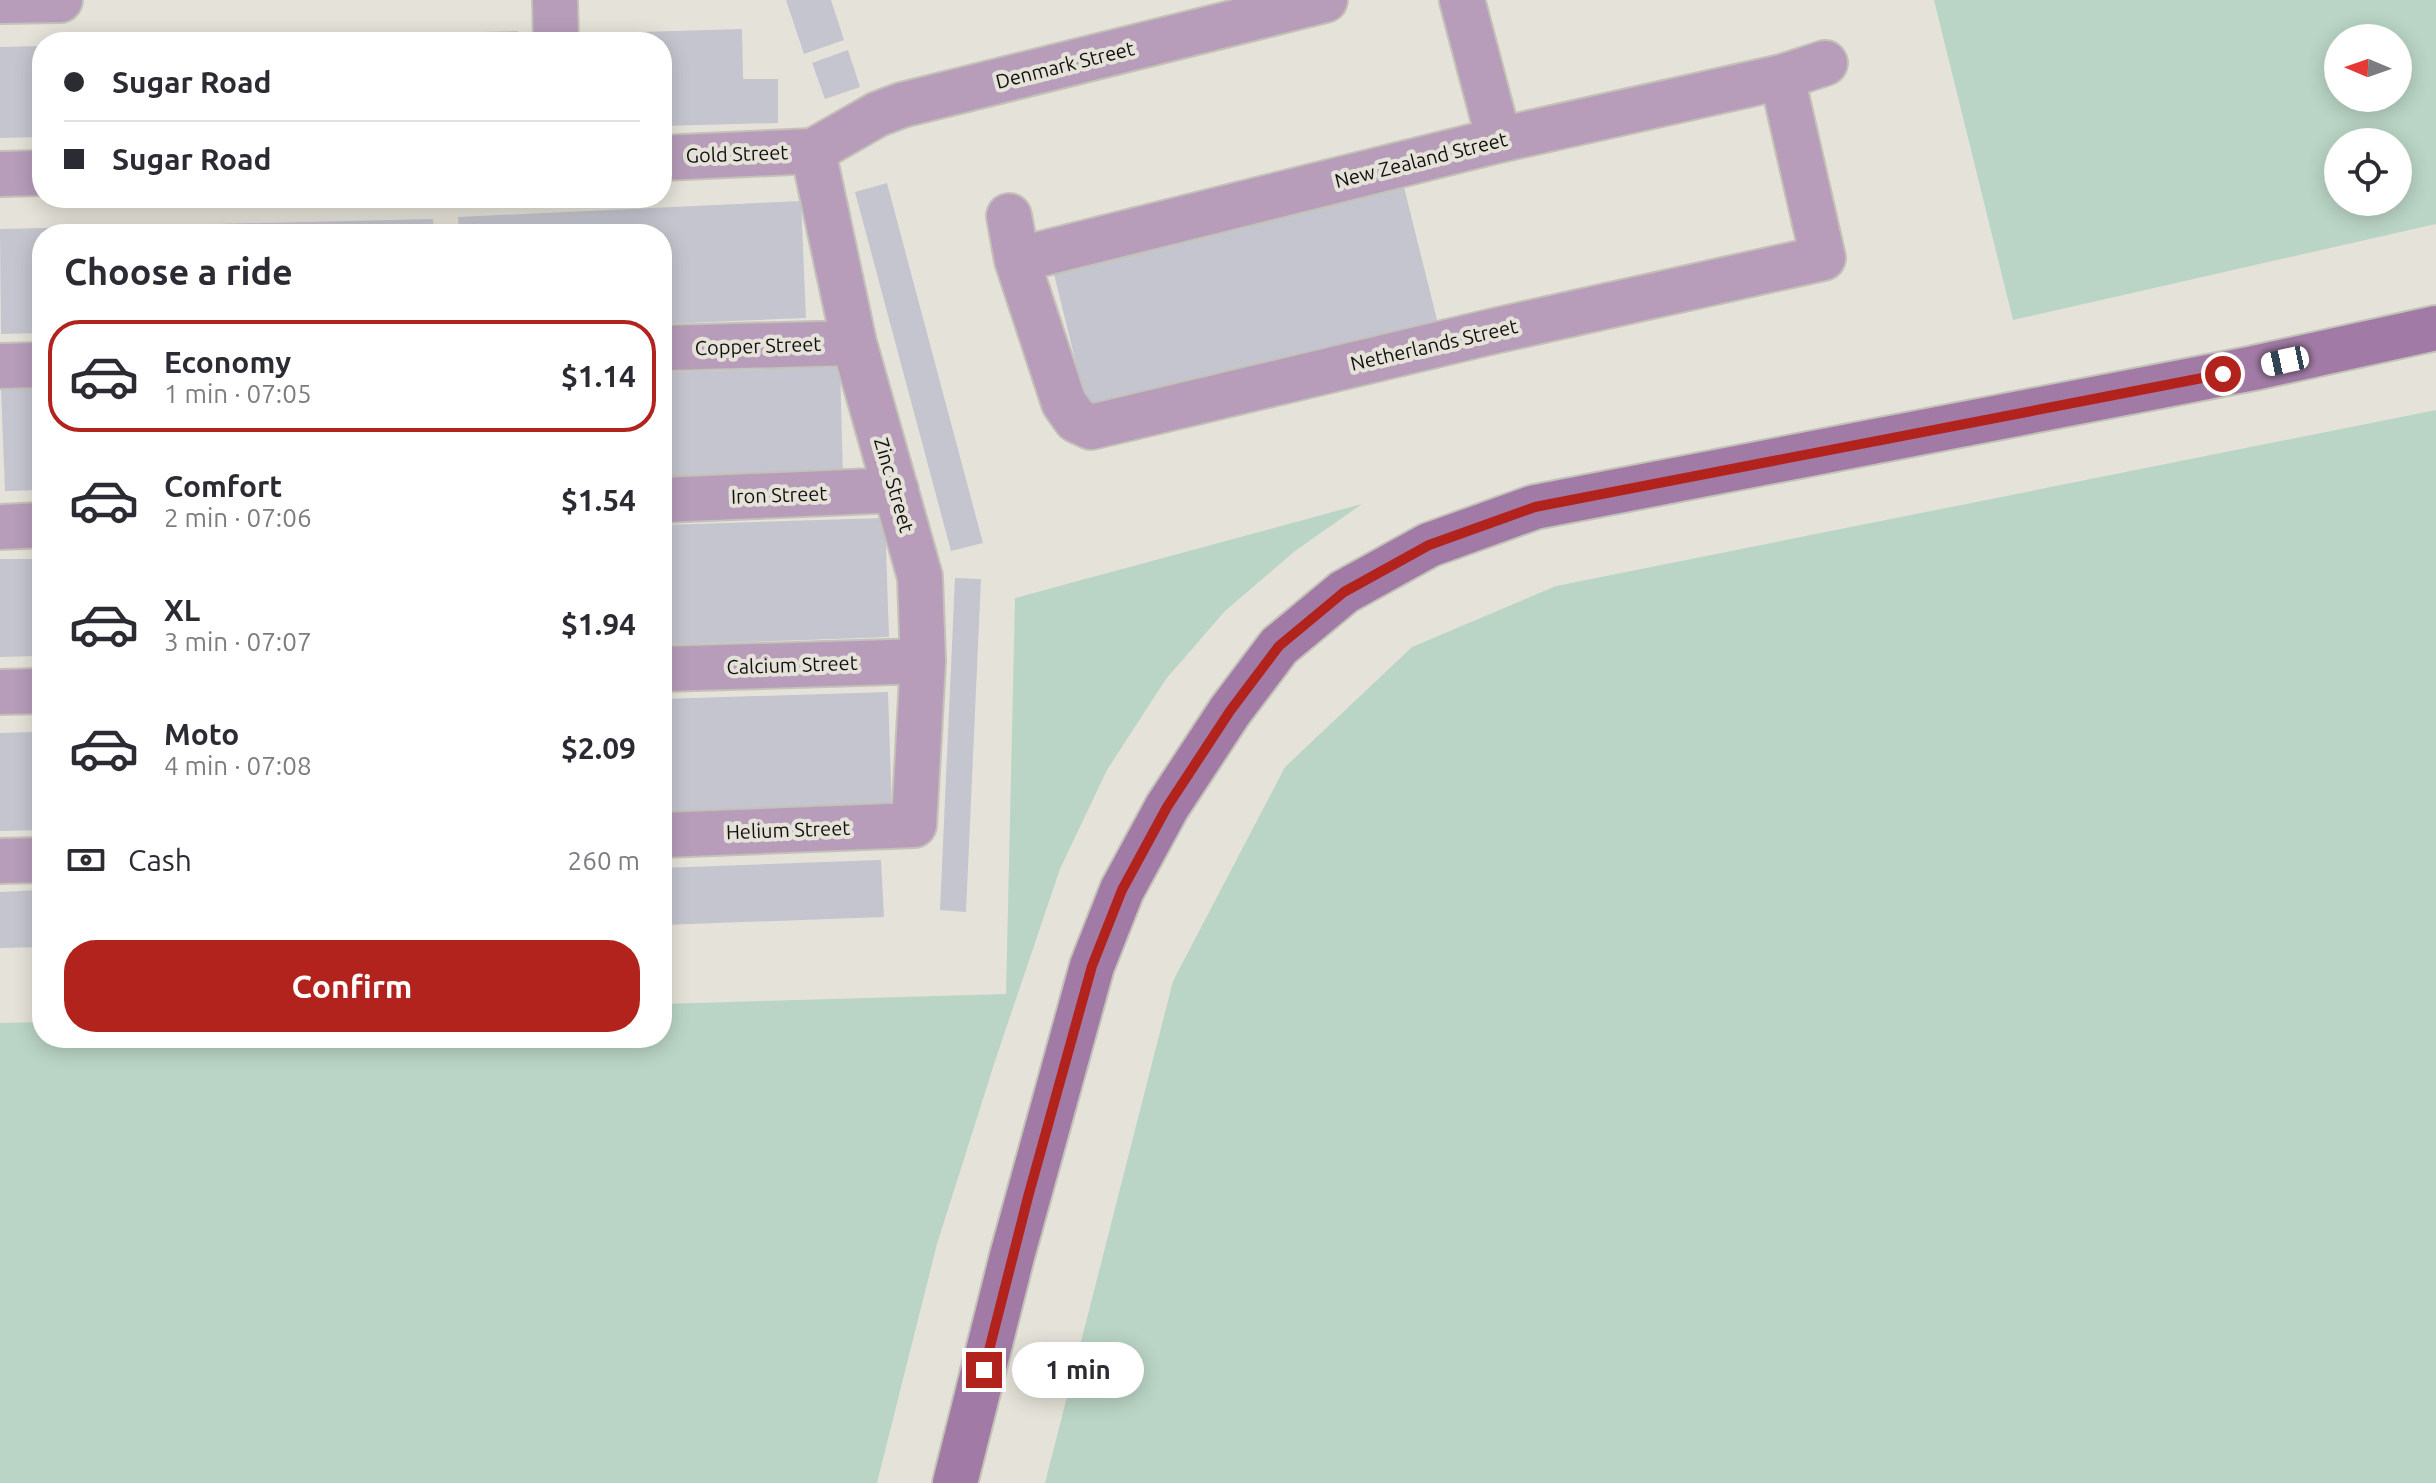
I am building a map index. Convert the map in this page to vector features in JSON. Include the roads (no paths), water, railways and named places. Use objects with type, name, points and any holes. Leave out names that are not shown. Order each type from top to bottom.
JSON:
[{"type":"main road","points":[[955,1483],[1063,1066],[1092,966],[1122,890],[1167,807],[1230,711],[1279,646],[1344,592],[1429,545],[1535,507],[2254,368],[2436,328]]},
{"type":"street","points":[[0,1],[60,0]]},
{"type":"street","points":[[555,0],[556,32]]},
{"type":"street","name":"Denmark Street","points":[[813,151],[878,114],[902,105],[1325,0]]},
{"type":"street","points":[[1462,0],[1499,140]]},
{"type":"street","name":"New Zealand Street","points":[[1017,260],[1499,140],[1782,77],[1825,63]]},
{"type":"street","name":"Netherlands Street","points":[[1009,216],[1017,260],[1064,403],[1076,420],[1091,427],[1494,331],[1823,258],[1782,77]]},
{"type":"street","name":"Gold Street","points":[[672,158],[813,151]]},
{"type":"street","name":"Zinc Street","points":[[813,151],[854,343],[920,577],[923,661],[914,825]]},
{"type":"street","points":[[0,174],[32,173]]},
{"type":"street","name":"Copper Street","points":[[672,348],[854,343]]},
{"type":"street","points":[[0,366],[32,365]]},
{"type":"street","name":"Iron Street","points":[[672,500],[896,490]]},
{"type":"street","points":[[0,527],[32,525]]},
{"type":"street","name":"Calcium Street","points":[[672,669],[923,661]]},
{"type":"street","points":[[0,692],[32,691]]},
{"type":"street","name":"Helium Street","points":[[672,835],[914,825]]},
{"type":"street","points":[[0,861],[32,860]]}]
